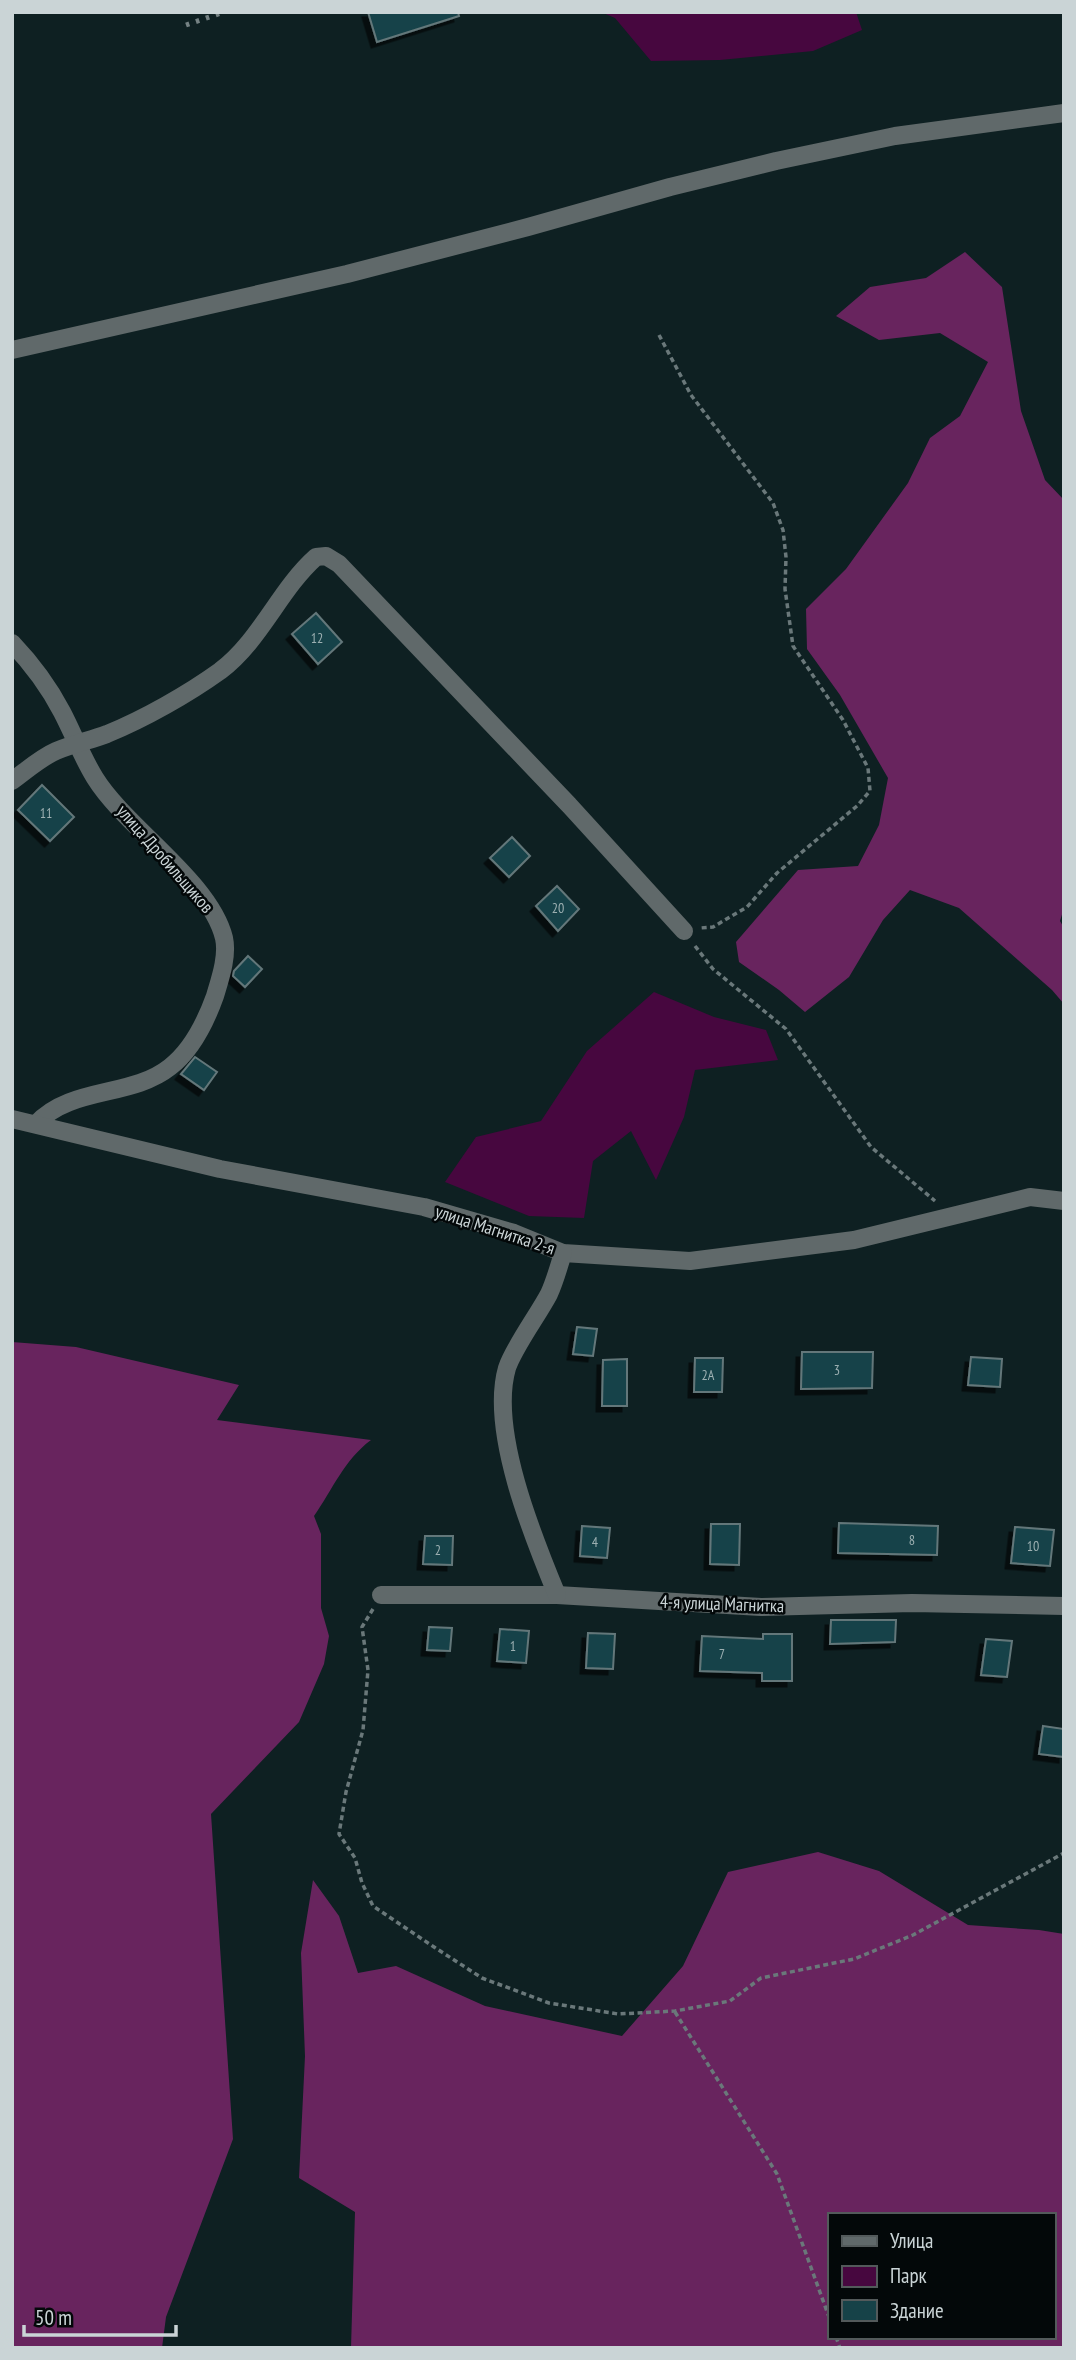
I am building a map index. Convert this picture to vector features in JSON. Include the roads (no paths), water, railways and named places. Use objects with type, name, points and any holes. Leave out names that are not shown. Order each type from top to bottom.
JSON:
[{"type":"street","points":[[12,350],[374,267],[776,161],[895,136],[1064,113]]},
{"type":"street","points":[[12,781],[54,751],[107,734],[146,716],[220,670],[241,653],[302,570],[316,557],[326,556],[339,564],[569,805],[684,931]]},
{"type":"street","name":"улица Дробильщиков","points":[[12,643],[49,690],[96,780],[197,891],[215,917],[224,940],[222,969],[203,1025],[170,1067],[123,1088],[58,1106],[48,1111],[36,1124]]},
{"type":"street","name":"улица Магнитка 2-я","points":[[12,1119],[220,1169],[424,1207],[514,1233],[563,1253],[690,1261],[854,1240],[1030,1197],[1064,1201]]},
{"type":"street","points":[[557,1595],[533,1538],[513,1468],[503,1425],[501,1395],[508,1366],[551,1290],[563,1253]]},
{"type":"street","name":"4-я улица Магнитка","points":[[381,1595],[557,1595],[761,1606],[912,1603],[1064,1606]]},
{"type":"railway","points":[[186,25],[224,12]]}]
